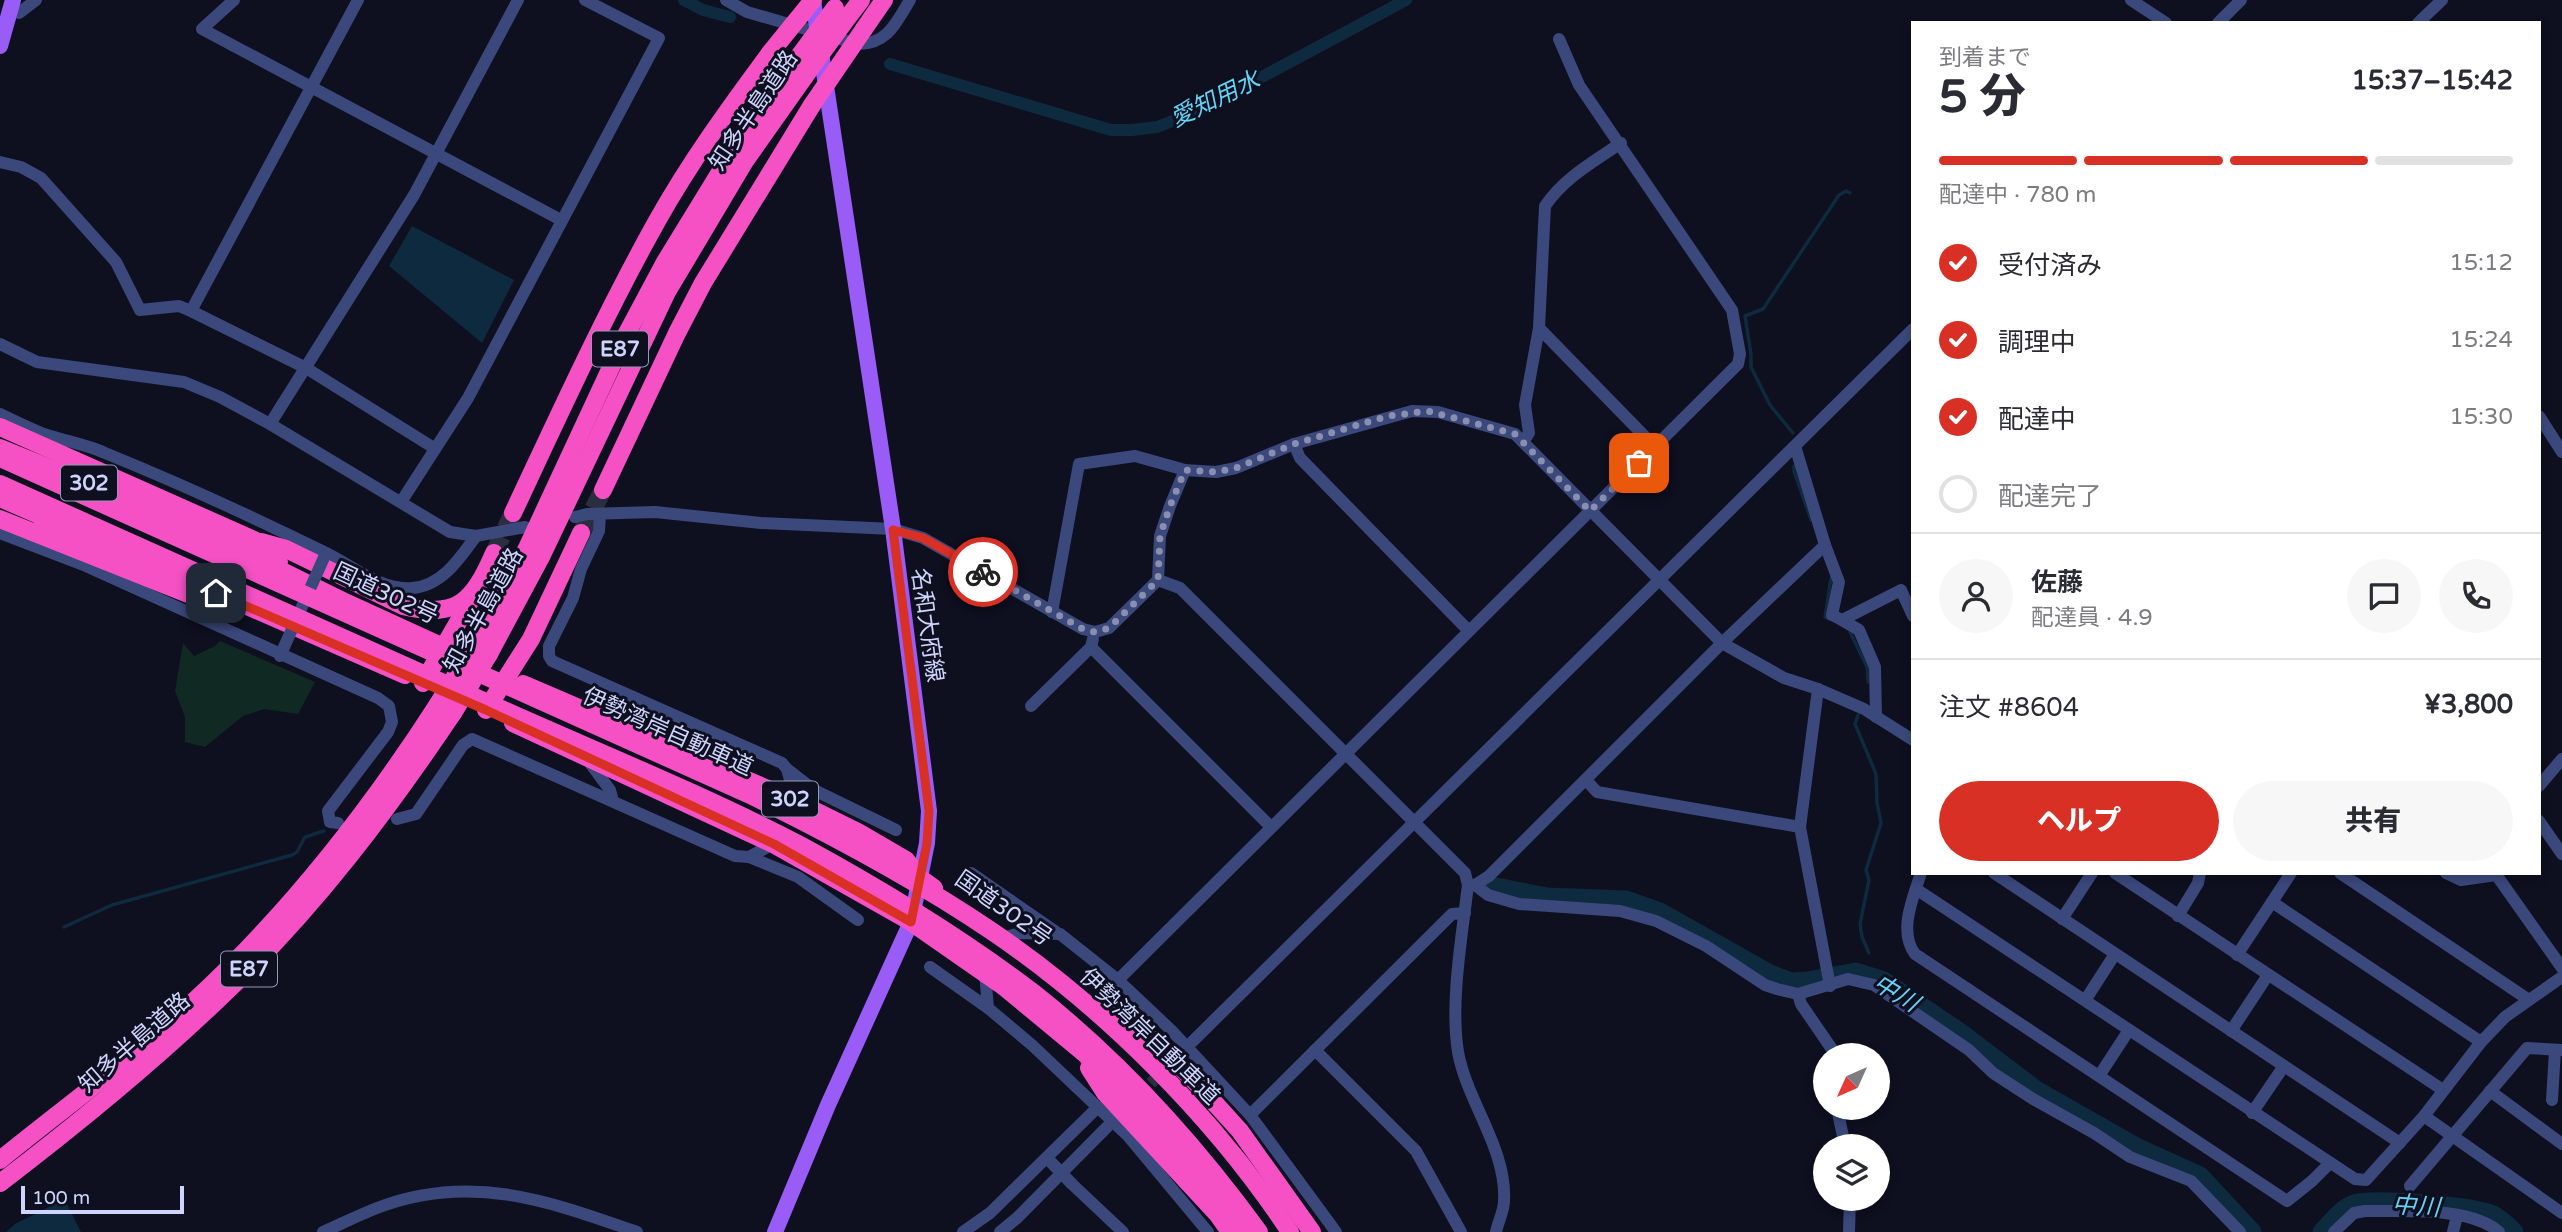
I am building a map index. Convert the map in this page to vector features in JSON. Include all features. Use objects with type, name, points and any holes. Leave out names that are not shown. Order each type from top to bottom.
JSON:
[{"type":"highway","points":[[519,520],[595,340],[657,221],[729,109],[813,0]]},
{"type":"highway","name":"知多半島道路","points":[[0,1183],[118,1090],[232,987],[295,920],[394,799],[445,709],[542,555],[667,292],[798,71],[841,8],[861,0]]},
{"type":"highway","points":[[603,490],[698,293],[756,193],[884,0]]},
{"type":"highway","points":[[0,426],[39,446],[254,540],[286,550],[402,606],[423,611],[448,609],[463,601],[480,583]]},
{"type":"highway","points":[[0,447],[183,540]]},
{"type":"highway","name":"国道302号","points":[[0,447],[178,520],[443,647],[796,802],[858,832],[905,860],[920,878],[1006,937],[1096,1007],[1207,1122],[1245,1167],[1292,1232]]},
{"type":"highway","name":"伊勢湾岸自動車道","points":[[0,458],[748,794],[816,828],[938,897],[993,932],[1051,975],[1105,1021],[1195,1111],[1292,1232]]},
{"type":"highway","name":"伊勢湾岸自動車道","points":[[0,484],[751,822],[858,878],[980,954],[1037,996],[1097,1048],[1177,1129],[1259,1232]]},
{"type":"highway","points":[[0,500],[275,606]]},
{"type":"highway","name":"302","points":[[0,500],[486,710],[774,844],[911,922],[985,973],[1067,1038],[1177,1147],[1244,1232]]},
{"type":"highway","points":[[0,519],[283,631],[361,656]]},
{"type":"highway","points":[[486,710],[531,639],[578,525]]},
{"type":"highway","points":[[254,540],[297,578]]},
{"type":"highway","points":[[423,682],[480,583],[494,553]]},
{"type":"highway","name":"知多半島道路","points":[[0,1160],[145,1044],[241,956],[343,839],[405,756],[445,709]]},
{"type":"highway","points":[[1096,1007],[1130,1024],[1160,1046],[1202,1089],[1240,1131],[1312,1232]]},
{"type":"highway","points":[[1067,1038],[1105,1093],[1230,1232]]},
{"type":"main road","name":"名和大府線","points":[[775,1232],[828,1105],[911,922],[927,843],[929,811],[893,530],[813,0]]},
{"type":"main road","points":[[0,46],[11,6]]},
{"type":"street","points":[[11,6],[19,13],[36,0]]},
{"type":"street","points":[[234,0],[202,29],[561,220]]},
{"type":"street","points":[[191,311],[358,0]]},
{"type":"street","points":[[270,424],[414,195],[519,0]]},
{"type":"street","points":[[401,502],[468,398],[659,38],[585,0]]},
{"type":"street","points":[[726,0],[747,12],[857,44],[870,44],[883,39],[910,0]]},
{"type":"street","points":[[2131,0],[2163,21]]},
{"type":"street","points":[[2220,21],[2241,0]]},
{"type":"street","points":[[2420,21],[2443,0]]},
{"type":"street","points":[[1118,980],[1270,826],[1738,364],[1740,354],[1732,310],[1579,85],[1559,39]]},
{"type":"street","points":[[1524,442],[1529,433],[1525,405],[1539,328],[1545,206],[1556,190],[1620,143]]},
{"type":"street","points":[[0,162],[21,167],[41,178],[116,262],[140,310],[179,306],[191,311],[306,368],[434,448]]},
{"type":"street","points":[[1539,328],[1655,447]]},
{"type":"street","points":[[1193,1041],[1911,330]]},
{"type":"street","points":[[0,344],[37,362],[184,382],[220,397],[270,424],[450,531],[476,536],[519,520]]},
{"type":"street","points":[[1052,612],[1079,464],[1135,456],[1185,470],[1216,472],[1236,468],[1294,444],[1388,416],[1428,411],[1515,434],[1722,643],[1784,678],[1864,709],[1911,737]]},
{"type":"street","points":[[0,414],[44,434],[103,452],[327,553],[380,583],[411,589],[428,585],[439,579],[459,560],[476,536]]},
{"type":"street","points":[[2541,419],[2562,453]]},
{"type":"street","points":[[1294,444],[1300,458],[1468,630]]},
{"type":"street","points":[[1795,446],[1839,582],[1832,615],[1859,630],[1875,667],[1877,717]]},
{"type":"street","points":[[578,525],[600,514],[654,512],[761,523],[893,530],[923,538],[1083,629],[1095,632],[1109,628],[1158,580],[1160,536],[1185,470]]},
{"type":"street","points":[[600,514],[599,531],[581,569],[573,598],[552,637],[549,656],[552,661],[782,764],[814,790],[895,830]]},
{"type":"street","points":[[0,533],[86,566],[378,698],[389,706],[392,722],[388,732],[328,811],[330,822],[338,823]]},
{"type":"street","points":[[1471,885],[1489,876],[1722,643],[1825,545]]},
{"type":"street","points":[[280,656],[327,553]]},
{"type":"street","points":[[1158,580],[1180,588],[1461,867],[1471,885],[1488,895],[1519,904],[1606,909],[1636,914],[1678,931],[1765,985],[1798,994],[1848,979],[1874,985],[1969,1050],[1993,1073],[2033,1100],[2094,1133],[2130,1157],[2191,1181],[2240,1232]]},
{"type":"street","points":[[1842,620],[1901,590],[1911,612]]},
{"type":"street","points":[[1031,706],[1091,647],[1095,632]]},
{"type":"street","points":[[1091,647],[1270,826]]},
{"type":"street","points":[[1818,689],[1800,827],[1830,986]]},
{"type":"street","points":[[596,715],[634,697]]},
{"type":"street","points":[[397,819],[415,814],[463,745],[472,739],[735,856],[749,857],[798,877],[858,920]]},
{"type":"street","points":[[587,759],[610,790],[613,801]]},
{"type":"street","points":[[2541,784],[2562,759]]},
{"type":"street","points":[[787,769],[796,802]]},
{"type":"street","points":[[1586,780],[1597,792],[1800,827]]},
{"type":"street","points":[[2541,824],[2562,854]]},
{"type":"street","points":[[749,857],[774,844]]},
{"type":"street","points":[[971,873],[1060,934],[1118,980],[1172,1031],[1250,1115],[1336,1232]]},
{"type":"street","points":[[1921,875],[1906,929],[1910,947],[1915,954],[2287,1200],[2330,1163]]},
{"type":"street","points":[[1997,875],[2400,1143]]},
{"type":"street","points":[[2062,919],[2091,875]]},
{"type":"street","points":[[2118,875],[2443,1090]]},
{"type":"street","points":[[2178,916],[2199,875]]},
{"type":"street","points":[[2237,955],[2290,875]]},
{"type":"street","points":[[2343,875],[2529,1000]]},
{"type":"street","points":[[2450,875],[2461,880],[2489,875]]},
{"type":"street","points":[[2496,875],[2562,968]]},
{"type":"street","points":[[1471,885],[1465,913],[1455,1022],[1458,1054],[1502,1173],[1504,1202],[1496,1232]]},
{"type":"street","points":[[1916,889],[2355,1179],[2366,1180],[2424,1116],[2481,1042],[2505,1017],[2562,977]]},
{"type":"street","points":[[2272,902],[2481,1042]]},
{"type":"street","points":[[1250,1115],[1452,915],[1465,913]]},
{"type":"street","points":[[1006,937],[1020,933],[1060,934]]},
{"type":"street","points":[[2086,999],[2115,954]]},
{"type":"street","points":[[930,967],[988,1008],[1098,1107],[1128,1136],[1208,1232]]},
{"type":"street","points":[[985,973],[988,1008]]},
{"type":"street","points":[[2231,1031],[2268,975]]},
{"type":"street","points":[[1798,994],[1801,1004],[1828,1043]]},
{"type":"street","points":[[2099,1076],[2129,1030]]},
{"type":"street","points":[[2410,1186],[2527,1048],[2558,1050],[2552,1100]]},
{"type":"street","points":[[1315,1050],[1416,1151],[1461,1232]]},
{"type":"street","points":[[2252,1113],[2284,1066]]},
{"type":"street","points":[[2490,1091],[2562,1144]]},
{"type":"street","points":[[963,1232],[989,1213],[1098,1107]]},
{"type":"street","points":[[2424,1116],[2562,1213]]},
{"type":"street","points":[[1000,1232],[1108,1126]]},
{"type":"street","points":[[1048,1158],[1123,1232]]},
{"type":"street","points":[[323,1232],[378,1208],[431,1195],[460,1192],[495,1192],[532,1197],[637,1232]]},
{"type":"street","points":[[1849,1232],[1850,1211]]},
{"type":"street","points":[[2334,1232],[2348,1217],[2359,1211],[2445,1213],[2481,1220],[2499,1232]]},
{"type":"street","points":[[2454,1232],[2457,1216]]},
{"type":"green space","points":[[220,641],[315,682],[298,714],[264,709],[243,716],[205,747],[185,742],[185,717],[175,691],[183,643],[194,656]]},
{"type":"water","points":[[412,226],[514,280],[482,343],[389,266]]},
{"type":"water","points":[[61,1201],[67,1204],[81,1232],[6,1232],[15,1224]]},
{"type":"waterway","name":"愛知用水","points":[[684,0],[703,10],[730,17]]},
{"type":"waterway","name":"愛知用水","points":[[890,64],[1111,130],[1157,127],[1198,111],[1406,0]]},
{"type":"waterway","points":[[1793,433],[1770,405],[1751,367],[1745,316],[1763,309],[1839,195],[1846,191],[1850,193]]},
{"type":"waterway","points":[[1794,466],[1811,520]]},
{"type":"waterway","points":[[1829,619],[1825,617],[1831,578]]},
{"type":"waterway","points":[[1850,632],[1867,667],[1868,682]]},
{"type":"waterway","points":[[1858,715],[1855,724],[1876,774],[1881,823],[1866,870],[1869,880],[1860,924],[1869,953]]},
{"type":"waterway","points":[[64,927],[112,905],[292,855],[297,852],[305,837],[324,831]]},
{"type":"waterway","name":"中川","points":[[1491,886],[1547,897],[1626,900],[1660,912],[1770,974],[1791,982],[1856,972],[1884,981],[1961,1033],[2036,1090],[2138,1148],[2200,1176],[2252,1232]]},
{"type":"waterway","name":"中川","points":[[2322,1232],[2341,1212],[2354,1204],[2364,1202],[2401,1202],[2483,1212],[2496,1217],[2514,1232]]},
{"type":"tunnel","points":[[581,533],[603,490]]},
{"type":"tunnel","points":[[494,553],[513,513]]},
{"type":"tunnel","points":[[1138,1096],[1193,1041]]},
{"type":"way so far","points":[[983,572],[1083,629],[1095,632],[1109,628],[1158,580],[1160,536],[1185,470],[1216,472],[1236,468],[1294,444],[1412,411],[1438,412],[1515,434],[1590,511],[1639,463]]},
{"type":"route","points":[[216,593],[486,710],[774,844],[911,922],[927,843],[929,811],[893,530],[923,538],[983,572]]}]
